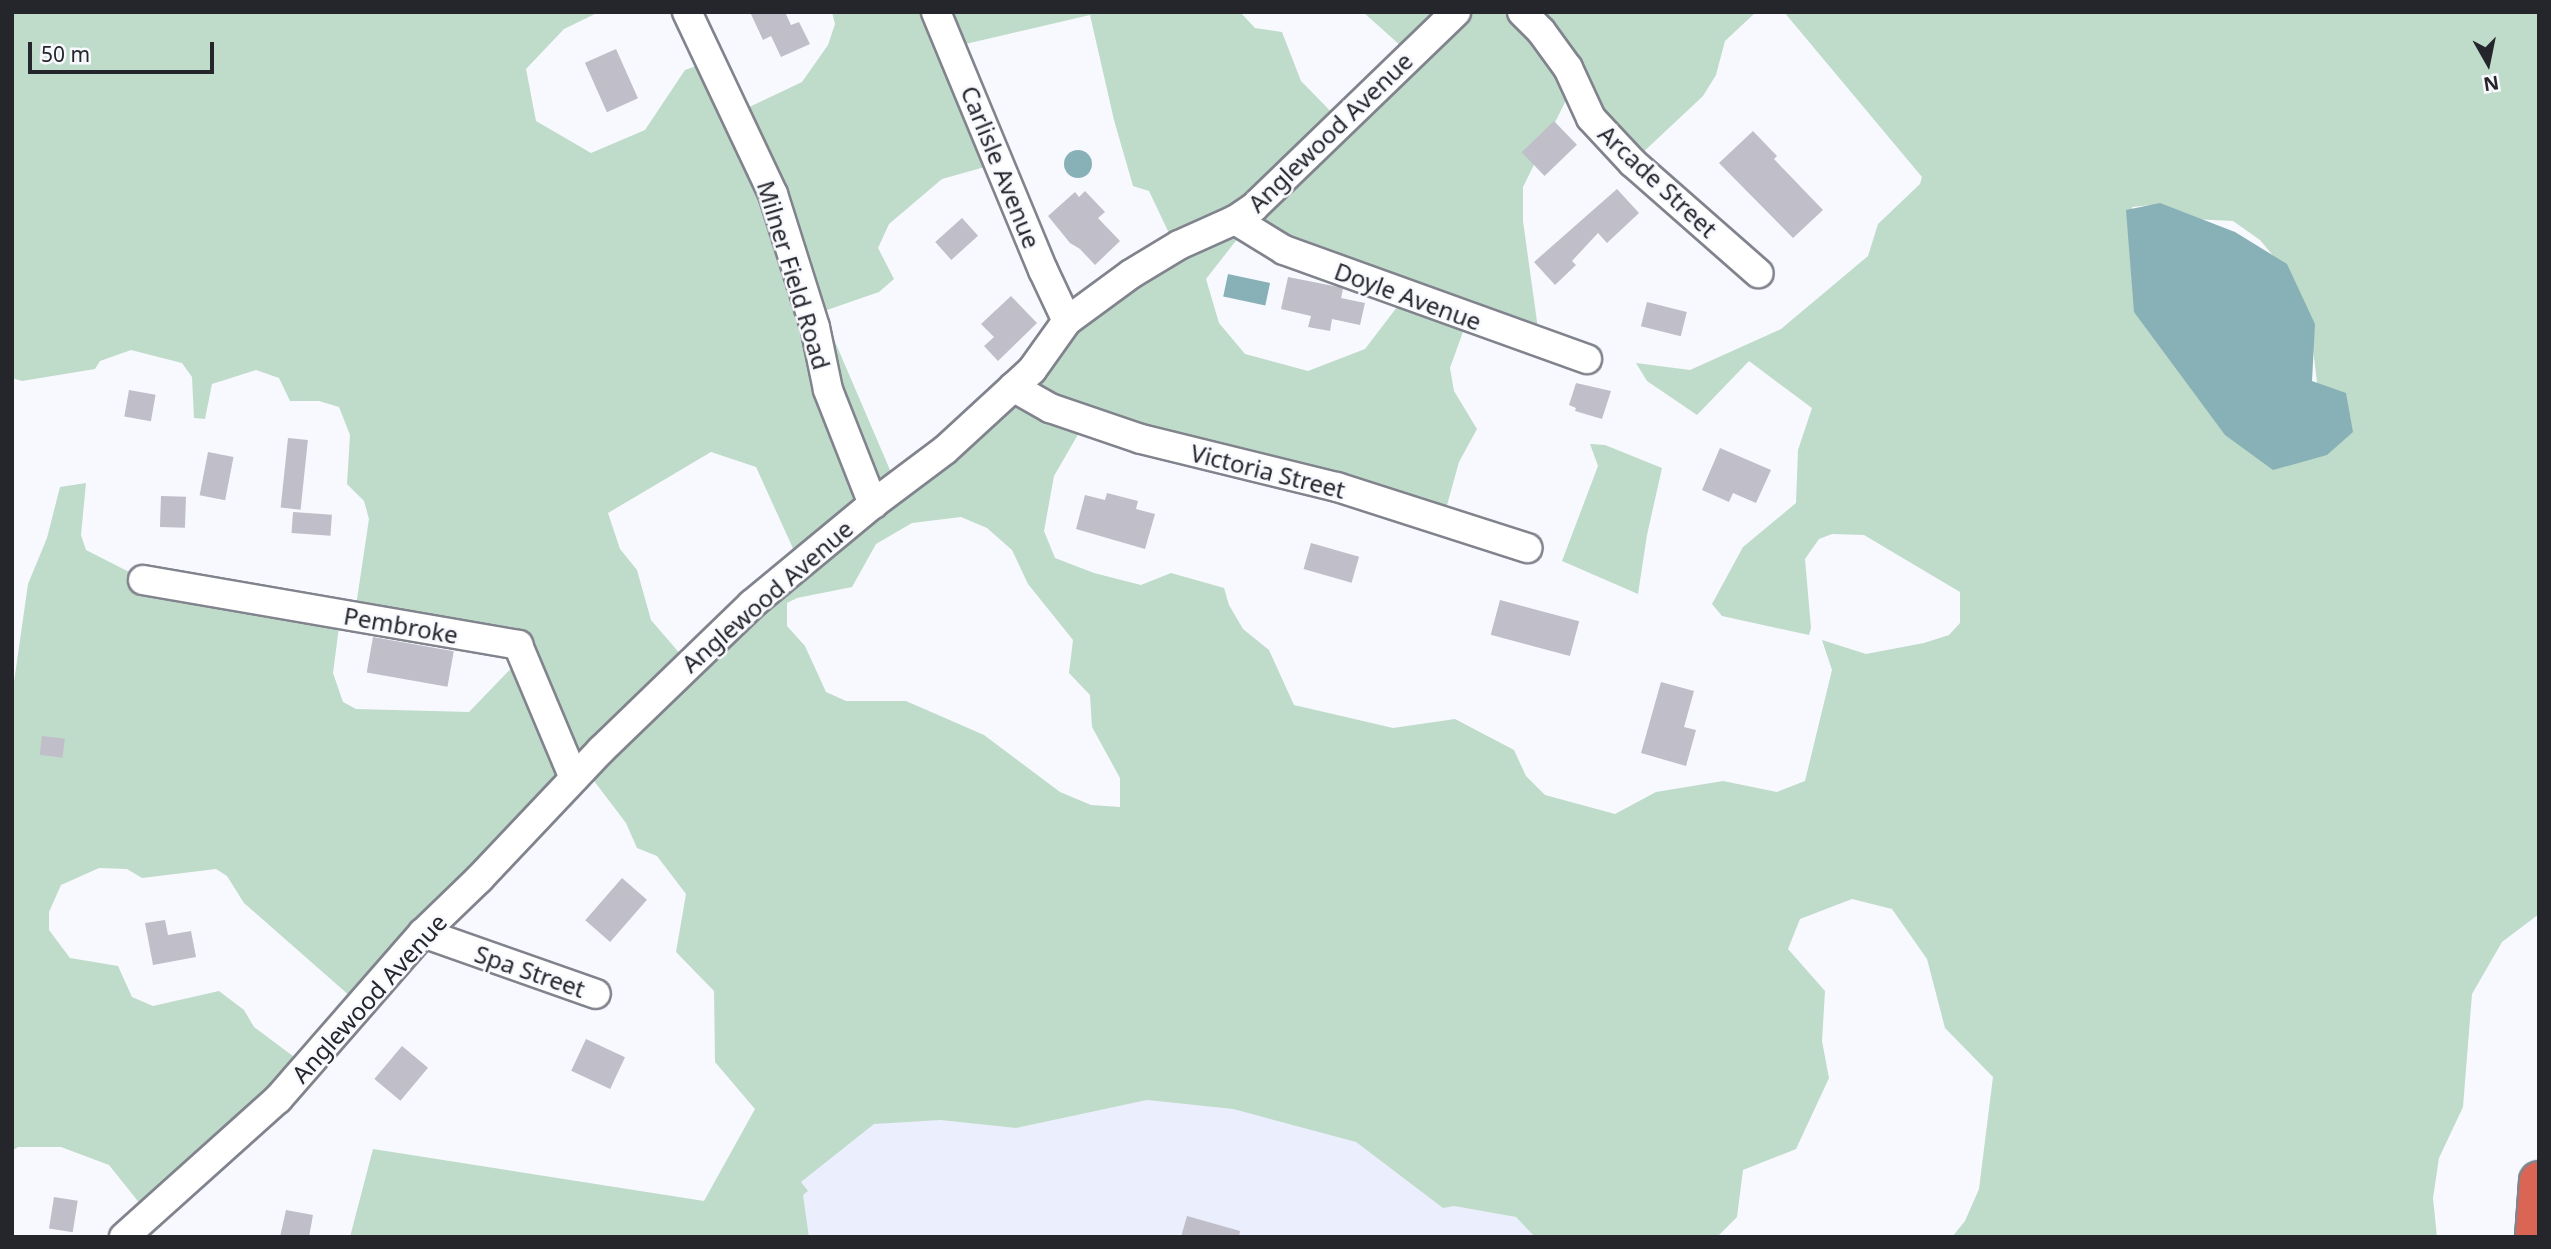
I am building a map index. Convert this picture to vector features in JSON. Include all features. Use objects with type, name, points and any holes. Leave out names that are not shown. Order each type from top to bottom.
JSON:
[{"type":"highway","points":[[2535,1237],[2539,1181]]},
{"type":"street","name":"Milner Field Road","points":[[687,12],[773,194],[815,327],[828,390],[873,504]]},
{"type":"street","name":"Carlisle Avenue","points":[[936,12],[1042,270],[1067,321]]},
{"type":"street","name":"Anglewood Avenue","points":[[124,1237],[278,1099],[423,933],[480,880],[574,778],[752,604],[873,504],[945,450],[1032,370],[1067,321],[1179,244],[1235,220],[1282,184],[1456,12]]},
{"type":"street","name":"Arcade Street","points":[[1522,12],[1541,31],[1568,68],[1591,118],[1633,163],[1758,273]]},
{"type":"street","name":"Doyle Avenue","points":[[1235,220],[1284,250],[1587,359]]},
{"type":"street","name":"Victoria Street","points":[[1013,387],[1050,408],[1141,439],[1240,466],[1337,487],[1527,548]]},
{"type":"street","name":"Pembroke","points":[[143,580],[518,645],[574,778]]},
{"type":"street","name":"Spa Street","points":[[423,933],[596,994]]},
{"type":"shaded area","points":[[1147,1100],[1233,1109],[1356,1142],[1443,1208],[1454,1206],[1516,1217],[1535,1237],[809,1237],[801,1182],[874,1123],[940,1120],[1016,1128]]},
{"type":"green space","points":[[12,12],[599,12],[564,29],[526,69],[536,121],[591,153],[645,130],[685,70],[713,60],[739,112],[802,82],[828,45],[835,24],[832,12],[1240,12],[1255,28],[1282,32],[1301,81],[1345,126],[1411,55],[1363,12],[1756,12],[1725,41],[1716,75],[1703,96],[1638,157],[1573,86],[1523,187],[1523,221],[1539,336],[1469,315],[1450,368],[1454,391],[1477,429],[1459,462],[1444,516],[1084,424],[1054,476],[1044,531],[1055,558],[1094,573],[1141,585],[1171,573],[1224,588],[1229,605],[1243,629],[1269,650],[1294,705],[1393,728],[1455,719],[1514,750],[1526,776],[1545,795],[1615,814],[1656,792],[1723,781],[1777,792],[1805,781],[1832,670],[1822,640],[1866,654],[1924,643],[1949,635],[1960,623],[1960,592],[1864,535],[1832,534],[1819,539],[1805,559],[1811,628],[1809,635],[1722,616],[1712,604],[1743,547],[1796,503],[1798,450],[1812,408],[1749,361],[1697,415],[1647,381],[1636,363],[1690,370],[1781,329],[1868,256],[1878,224],[1920,184],[1922,177],[1784,12],[2539,12],[2539,914],[2502,942],[2472,994],[2463,1107],[2439,1158],[2433,1198],[2437,1237],[1952,1237],[1965,1221],[1979,1189],[1993,1077],[1945,1028],[1927,959],[1892,909],[1852,899],[1800,919],[1788,949],[1825,991],[1822,1041],[1829,1078],[1796,1149],[1743,1170],[1737,1217],[1717,1237],[1535,1237],[1516,1217],[1454,1206],[1443,1208],[1356,1142],[1233,1109],[1147,1100],[1016,1128],[940,1120],[874,1124],[801,1182],[808,1191],[803,1195],[809,1237],[350,1237],[373,1149],[704,1201],[755,1109],[715,1062],[714,991],[676,952],[686,894],[657,856],[637,848],[626,823],[591,777],[359,1004],[244,903],[227,876],[216,869],[142,878],[127,869],[99,868],[61,885],[49,912],[49,930],[70,958],[118,966],[132,997],[153,1006],[219,991],[244,1010],[254,1027],[305,1065],[149,1215],[109,1165],[61,1147],[18,1147],[12,1151],[12,696],[28,584],[47,538],[60,487],[86,483],[81,535],[86,550],[141,578],[341,611],[333,673],[343,702],[356,709],[469,712],[526,653],[356,606],[369,519],[364,501],[347,484],[350,435],[339,407],[319,401],[290,401],[279,378],[256,370],[212,384],[205,419],[194,418],[192,377],[182,363],[131,350],[100,361],[95,369],[22,381],[12,378]],"holes":[[[1090,15],[1114,120],[1133,186],[1149,191],[1176,248],[1074,320],[893,477],[827,323],[827,310],[879,292],[894,279],[878,248],[889,224],[942,179],[999,163],[957,46]],[[2152,205],[2172,218],[2233,221],[2260,240],[2290,276],[2309,315],[2318,391],[2143,305],[2132,207]],[[1242,233],[1407,294],[1365,349],[1308,371],[1245,354],[1219,323],[1206,279]],[[711,452],[756,467],[801,566],[688,663],[651,620],[637,570],[620,549],[608,513]],[[961,517],[987,528],[1012,550],[1028,584],[1073,640],[1069,673],[1090,695],[1092,727],[1120,778],[1120,807],[1091,805],[1060,792],[984,735],[906,701],[846,701],[826,692],[805,646],[787,626],[787,603],[797,598],[852,587],[876,544],[912,523]]]},
{"type":"green space","points":[[1590,444],[1605,445],[1662,468],[1647,535],[1638,594],[1562,561],[1598,466]]},
{"type":"water","points":[[1078,150],[1088,154],[1092,164],[1088,174],[1078,178],[1068,174],[1064,164],[1068,154]]},
{"type":"water","points":[[2160,203],[2235,232],[2287,264],[2315,324],[2312,381],[2346,393],[2353,432],[2327,455],[2273,470],[2225,435],[2134,312],[2126,210]]},
{"type":"water","points":[[1228,274],[1270,283],[1265,305],[1223,296]]},
{"type":"building","points":[[750,12],[785,12],[791,25],[799,22],[810,44],[781,57],[771,36],[763,40]]},
{"type":"building","points":[[616,49],[638,98],[607,112],[585,63]]},
{"type":"building","points":[[1554,121],[1577,145],[1545,176],[1522,152]]},
{"type":"building","points":[[1753,131],[1777,156],[1774,159],[1823,210],[1793,238],[1719,163]]},
{"type":"building","points":[[1617,189],[1639,213],[1607,243],[1598,233],[1572,261],[1576,265],[1555,285],[1534,262]]},
{"type":"building","points":[[1085,191],[1105,212],[1098,218],[1120,241],[1095,265],[1080,249],[1070,243],[1048,216],[1075,192],[1079,197]]},
{"type":"building","points":[[962,218],[978,236],[951,260],[935,242]]},
{"type":"building","points":[[1288,277],[1339,287],[1343,289],[1341,298],[1365,303],[1360,325],[1332,319],[1330,331],[1308,327],[1311,316],[1281,309]]},
{"type":"building","points":[[1011,296],[1037,323],[998,361],[984,346],[994,337],[981,324]]},
{"type":"building","points":[[1647,302],[1687,312],[1681,336],[1641,326]]},
{"type":"building","points":[[1576,383],[1611,391],[1602,419],[1575,411],[1576,408],[1569,405]]},
{"type":"building","points":[[129,390],[156,395],[151,421],[124,417]]},
{"type":"building","points":[[288,438],[308,440],[301,510],[281,508]]},
{"type":"building","points":[[1720,448],[1771,470],[1756,503],[1733,493],[1729,502],[1702,490]]},
{"type":"building","points":[[208,452],[234,457],[225,500],[200,495]]},
{"type":"building","points":[[1107,493],[1138,501],[1136,509],[1155,514],[1145,549],[1076,529],[1085,495],[1105,500]]},
{"type":"building","points":[[161,496],[186,497],[185,528],[160,527]]},
{"type":"building","points":[[293,512],[332,515],[330,536],[292,533]]},
{"type":"building","points":[[1311,543],[1359,557],[1352,583],[1304,569]]},
{"type":"building","points":[[1500,600],[1579,621],[1570,656],[1491,635]]},
{"type":"building","points":[[373,637],[454,651],[448,687],[367,672]]},
{"type":"building","points":[[1661,682],[1694,691],[1684,727],[1696,730],[1686,766],[1641,753]]},
{"type":"building","points":[[42,736],[65,739],[63,758],[40,755]]},
{"type":"building","points":[[622,878],[647,900],[610,942],[585,920]]},
{"type":"building","points":[[165,920],[168,935],[191,931],[196,957],[153,965],[145,923]]},
{"type":"building","points":[[586,1039],[625,1057],[610,1089],[571,1071]]},
{"type":"building","points":[[402,1046],[428,1068],[400,1101],[374,1079]]},
{"type":"building","points":[[54,1197],[78,1201],[73,1232],[49,1229]]},
{"type":"building","points":[[286,1210],[313,1215],[309,1237],[280,1237]]},
{"type":"building","points":[[1187,1216],[1240,1231],[1239,1237],[1181,1237]]}]
